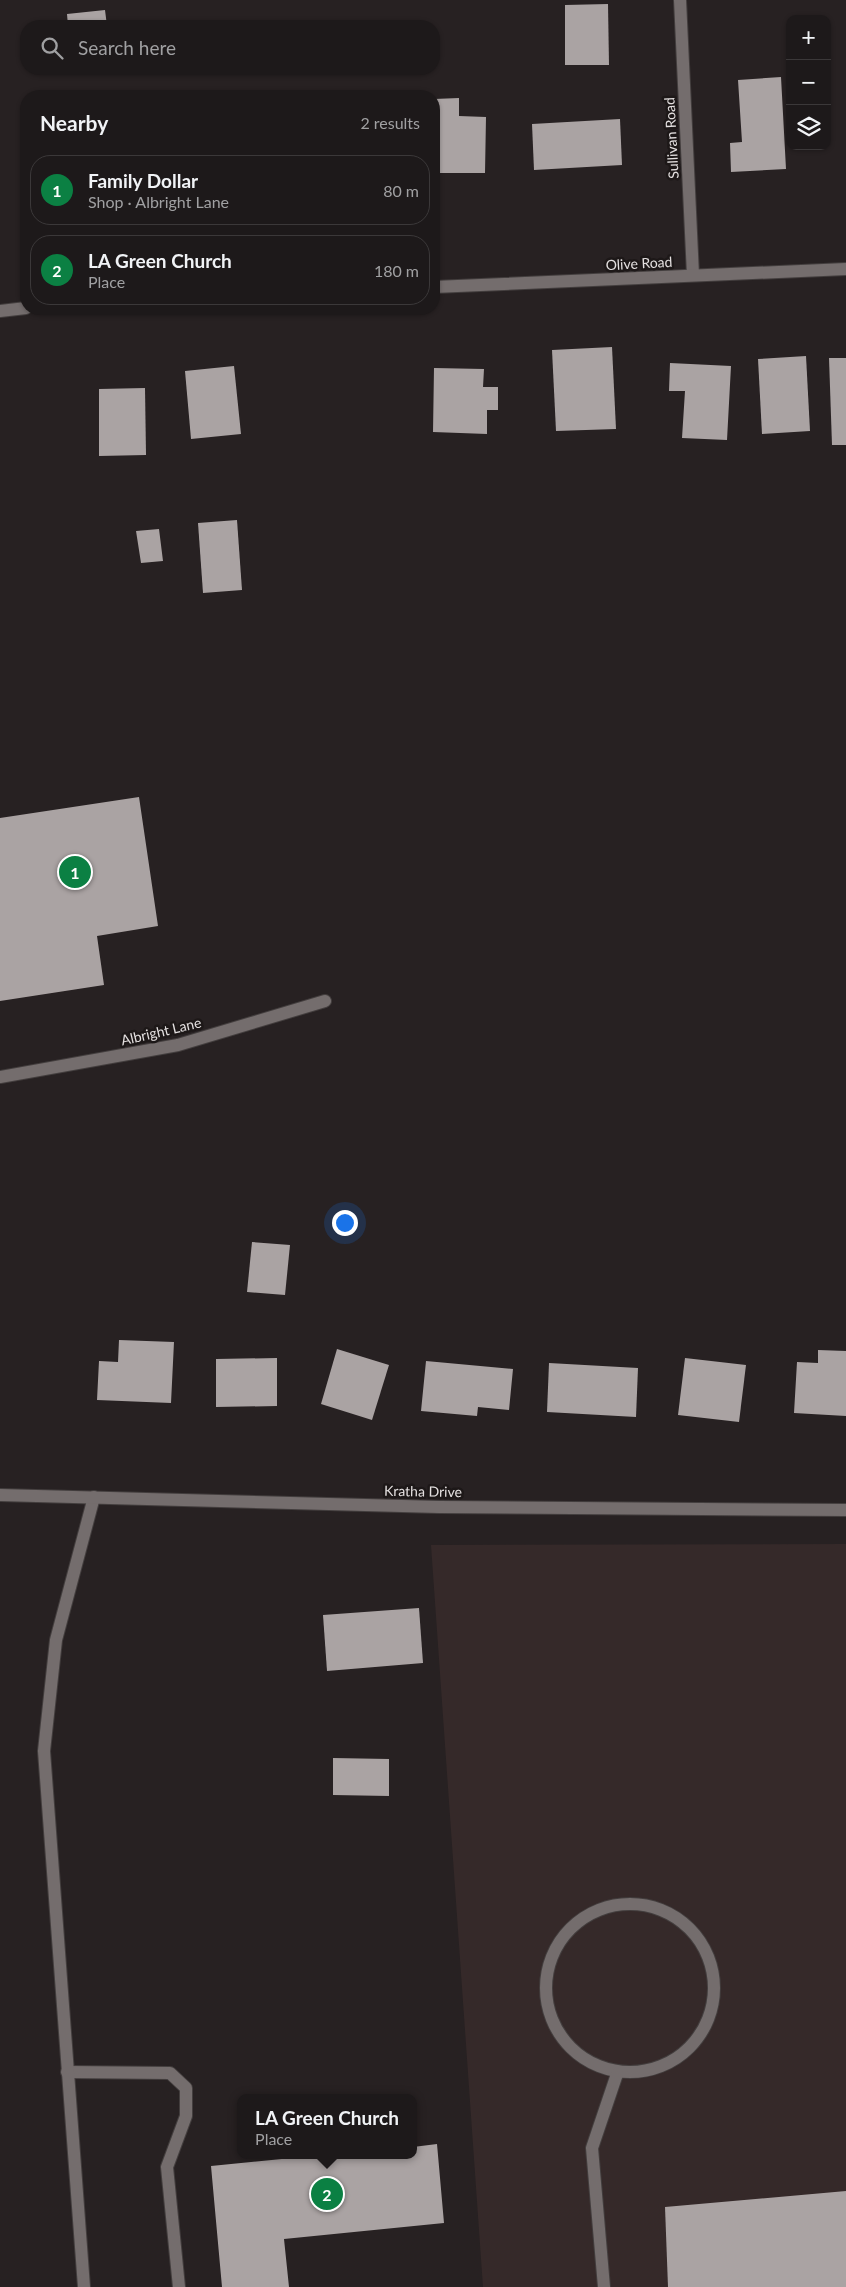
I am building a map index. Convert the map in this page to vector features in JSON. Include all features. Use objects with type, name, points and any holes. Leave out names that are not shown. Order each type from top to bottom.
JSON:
[{"type":"street","name":"Sullivan Road","points":[[680,0],[693,275]]},
{"type":"street","name":"Olive Road","points":[[440,287],[846,269]]},
{"type":"street","points":[[0,311],[20,309]]},
{"type":"street","name":"Albright Lane","points":[[0,1077],[178,1045],[325,1000]]},
{"type":"street","name":"Kratha Drive","points":[[0,1495],[439,1507],[846,1510]]},
{"type":"street","points":[[84,2287],[44,1751],[56,1640],[94,1497]]},
{"type":"street","points":[[627,1902],[670,1912],[707,1950],[716,1997],[697,2043],[658,2071],[617,2074],[565,2046],[548,2015],[547,1964],[563,1934],[582,1917],[627,1902]]},
{"type":"street","points":[[67,2072],[170,2073],[186,2088],[186,2116],[167,2166],[179,2287]]},
{"type":"street","points":[[604,2287],[592,2148],[617,2074]]},
{"type":"shaded area","points":[[846,1544],[846,2287],[483,2287],[431,1545]]},
{"type":"building","points":[[608,4],[609,65],[565,65],[565,5]]},
{"type":"building","points":[[105,10],[106,20],[68,20],[67,14]]},
{"type":"building","points":[[781,77],[786,169],[731,172],[730,143],[742,142],[738,80]]},
{"type":"building","points":[[459,98],[459,116],[486,117],[485,173],[440,173],[440,99]]},
{"type":"building","points":[[620,119],[622,165],[534,170],[532,124]]},
{"type":"building","points":[[612,347],[616,429],[556,431],[552,350]]},
{"type":"building","points":[[806,356],[810,431],[762,434],[758,359]]},
{"type":"building","points":[[829,358],[846,358],[846,445],[832,445]]},
{"type":"building","points":[[670,363],[731,366],[727,440],[682,438],[685,391],[669,391]]},
{"type":"building","points":[[234,366],[241,434],[191,439],[185,371]]},
{"type":"building","points":[[434,368],[484,369],[483,387],[498,387],[498,410],[487,410],[487,434],[433,432]]},
{"type":"building","points":[[145,388],[146,455],[99,456],[99,389]]},
{"type":"building","points":[[237,520],[242,590],[203,593],[198,523]]},
{"type":"building","points":[[159,529],[163,561],[141,563],[136,531]]},
{"type":"building","points":[[139,797],[158,926],[97,936],[104,985],[0,1001],[0,818]]},
{"type":"building","points":[[252,1242],[290,1245],[285,1295],[247,1292]]},
{"type":"building","points":[[119,1340],[174,1342],[171,1403],[97,1400],[99,1361],[118,1362]]},
{"type":"building","points":[[337,1349],[389,1365],[372,1420],[321,1404]]},
{"type":"building","points":[[818,1350],[846,1351],[846,1416],[794,1413],[797,1362],[818,1363]]},
{"type":"building","points":[[277,1358],[277,1406],[216,1407],[216,1359]]},
{"type":"building","points":[[685,1358],[746,1365],[739,1422],[678,1415]]},
{"type":"building","points":[[426,1361],[513,1369],[509,1410],[478,1407],[477,1416],[421,1411]]},
{"type":"building","points":[[549,1363],[638,1368],[636,1417],[547,1412]]},
{"type":"building","points":[[419,1608],[423,1663],[327,1671],[323,1615]]},
{"type":"building","points":[[333,1758],[389,1759],[389,1796],[333,1795]]},
{"type":"building","points":[[437,2144],[444,2223],[284,2239],[289,2287],[222,2287],[211,2166],[282,2159],[417,2159],[417,2146]]},
{"type":"building","points":[[846,2191],[846,2287],[668,2287],[665,2207]]},
{"type":"place","name":"Family Dollar","points":[[75,872]]},
{"type":"place","name":"LA Green Church","points":[[327,2194]]}]
